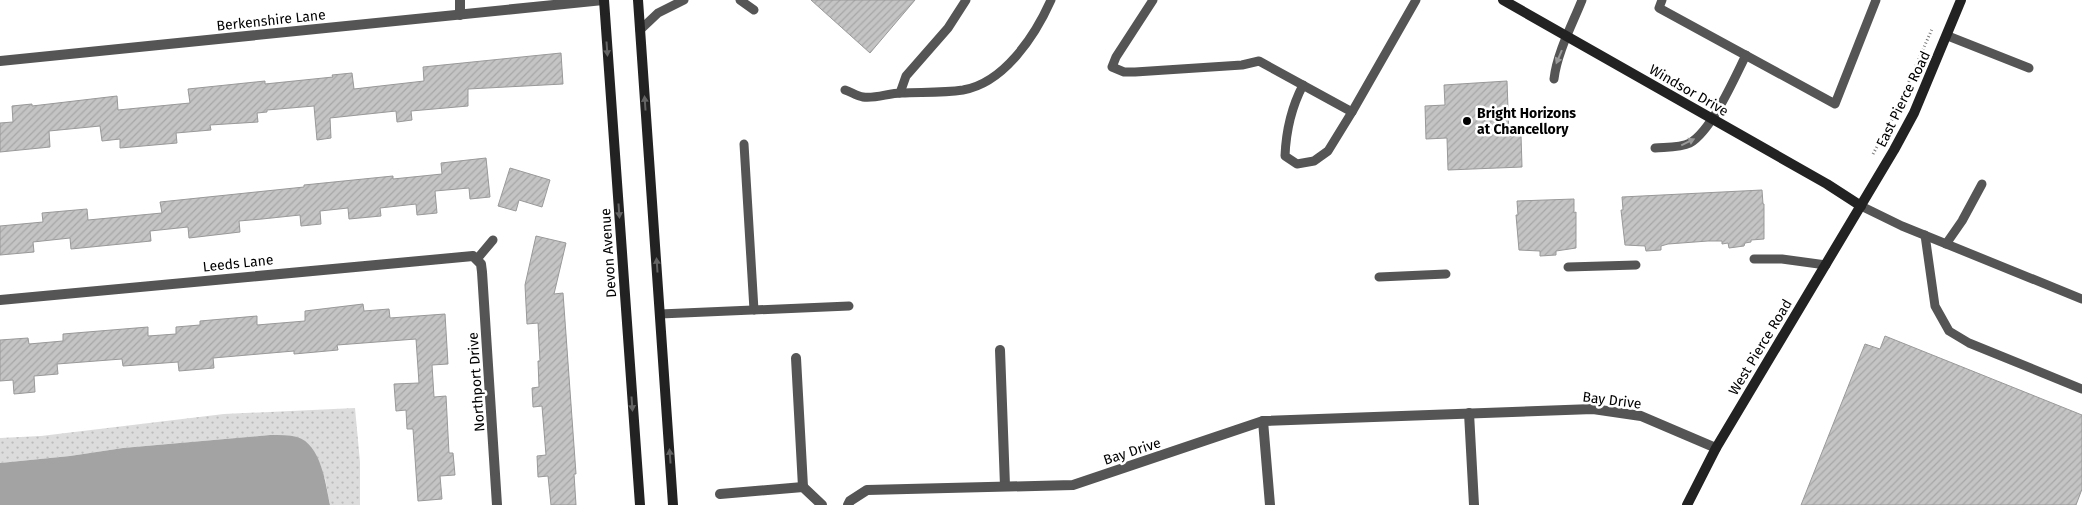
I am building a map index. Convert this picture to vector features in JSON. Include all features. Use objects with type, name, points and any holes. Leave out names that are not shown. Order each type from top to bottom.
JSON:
[{"type":"main road","name":"Devon Avenue","points":[[604,0],[640,505]]},
{"type":"main road","points":[[638,0],[673,505]]},
{"type":"main road","name":"Windsor Drive","points":[[1503,0],[1827,184],[1861,206]]},
{"type":"main road","name":"East Pierce Road","points":[[1861,206],[1914,113],[1948,36],[1961,0]]},
{"type":"main road","name":"West Pierce Road","points":[[1687,505],[1716,448],[1861,206]]},
{"type":"street","points":[[460,0],[460,15]]},
{"type":"street","name":"Berkenshire Lane","points":[[0,61],[604,0]]},
{"type":"street","name":"Leeds Lane","points":[[0,300],[467,255],[477,259]]},
{"type":"street","name":"Northport Drive","points":[[477,259],[481,264],[482,272],[497,505]]},
{"type":"street","points":[[1000,350],[1005,486]]},
{"type":"street","points":[[796,358],[803,487],[822,505]]},
{"type":"street","name":"Bay Drive","points":[[848,505],[850,501],[868,490],[1073,485],[1264,421],[1593,409],[1641,416],[1716,448]]},
{"type":"street","points":[[1469,414],[1474,505]]},
{"type":"street","points":[[1264,421],[1270,505]]},
{"type":"street","points":[[720,494],[803,487]]},
{"type":"lane","points":[[640,30],[658,13],[684,0]]},
{"type":"lane","points":[[740,0],[754,10]]},
{"type":"lane","points":[[900,93],[906,76],[948,28],[966,0]]},
{"type":"lane","points":[[845,90],[864,97],[900,93],[928,94],[964,90],[990,81],[1003,70],[1023,46],[1051,0]]},
{"type":"lane","points":[[1153,0],[1116,57],[1112,67],[1124,72],[1135,72],[1242,65],[1259,60],[1352,112]]},
{"type":"lane","points":[[1303,85],[1294,102],[1286,135],[1285,156],[1297,164],[1314,161],[1328,151],[1416,0]]},
{"type":"lane","points":[[1554,79],[1556,62],[1582,0]]},
{"type":"lane","points":[[1662,0],[1659,8],[1835,104],[1876,0]]},
{"type":"lane","points":[[1948,36],[2029,68]]},
{"type":"lane","points":[[1655,148],[1688,144],[1697,137],[1712,119],[1746,55]]},
{"type":"lane","points":[[744,144],[754,310]]},
{"type":"lane","points":[[1946,244],[1962,221],[1982,184]]},
{"type":"lane","points":[[1861,206],[1946,244],[2082,299]]},
{"type":"lane","points":[[1925,235],[1935,306],[1948,332],[1968,344],[2082,389]]},
{"type":"lane","points":[[477,259],[493,240]]},
{"type":"lane","points":[[1754,259],[1782,259],[1826,266]]},
{"type":"lane","points":[[1568,267],[1636,265]]},
{"type":"lane","points":[[1379,277],[1446,274]]},
{"type":"lane","points":[[660,314],[849,306]]},
{"type":"shaded area","points":[[355,408],[360,462],[360,505],[330,505],[325,478],[270,435],[123,448],[70,456],[0,463],[0,438],[41,436],[224,414]]},
{"type":"shaded area","points":[[270,435],[297,437],[305,441],[312,448],[321,466],[330,505],[0,505],[0,463],[70,456],[123,448]]},
{"type":"building","points":[[811,0],[915,0],[870,53]]},
{"type":"building","points":[[561,53],[563,84],[468,89],[468,106],[411,111],[412,120],[397,122],[396,111],[330,118],[331,138],[317,140],[314,106],[267,110],[267,112],[257,113],[258,122],[210,125],[211,130],[176,133],[177,143],[120,148],[120,139],[102,141],[100,126],[49,131],[50,147],[0,152],[0,123],[13,122],[12,106],[32,104],[32,106],[117,96],[118,110],[190,103],[188,89],[265,81],[265,84],[333,77],[332,75],[352,73],[354,89],[424,81],[423,67]]},
{"type":"building","name":"Bright Horizons at Chancellory","points":[[1507,81],[1509,136],[1521,135],[1522,167],[1448,170],[1447,138],[1426,139],[1425,106],[1445,105],[1444,85]]},
{"type":"building","points":[[486,158],[490,197],[470,199],[469,188],[435,191],[437,213],[417,215],[416,204],[380,208],[381,216],[349,219],[348,208],[320,211],[321,224],[301,226],[300,215],[239,221],[240,232],[189,238],[188,227],[150,231],[151,241],[71,249],[70,238],[33,242],[34,252],[0,255],[0,226],[43,222],[42,213],[87,209],[88,220],[162,213],[160,202],[393,176],[393,179],[442,174],[441,163]]},
{"type":"building","points":[[510,168],[550,180],[542,207],[519,200],[516,211],[498,206]]},
{"type":"building","points":[[1762,190],[1764,239],[1751,240],[1751,242],[1745,243],[1744,246],[1729,248],[1728,243],[1722,244],[1722,241],[1668,244],[1661,246],[1661,250],[1646,251],[1645,246],[1625,245],[1621,210],[1623,210],[1622,197]]},
{"type":"building","points":[[1574,199],[1576,248],[1556,251],[1556,255],[1540,256],[1540,251],[1519,250],[1516,215],[1518,215],[1517,201]]},
{"type":"building","points":[[536,236],[566,243],[554,294],[563,293],[576,474],[574,474],[576,505],[551,505],[548,476],[538,477],[537,456],[546,455],[542,406],[533,407],[532,388],[539,387],[538,323],[527,324],[525,285]]},
{"type":"building","points":[[363,304],[364,311],[389,309],[390,318],[445,314],[448,364],[432,365],[434,397],[446,396],[449,453],[453,453],[455,475],[440,476],[442,499],[418,501],[413,429],[407,429],[406,410],[396,411],[394,384],[419,383],[416,339],[337,345],[338,350],[294,354],[294,351],[213,358],[214,368],[179,371],[178,362],[123,366],[122,359],[57,364],[58,374],[34,376],[35,392],[14,394],[13,380],[0,381],[0,340],[28,338],[29,344],[63,341],[63,334],[148,327],[148,336],[176,334],[176,327],[200,325],[200,321],[257,316],[257,325],[305,321],[305,311]]},
{"type":"building","points":[[1885,336],[2082,415],[2082,489],[2076,505],[1801,505],[1865,344],[1880,349]]},
{"type":"place","name":"Bright Horizons at Chancellory","points":[[1467,121]]}]
